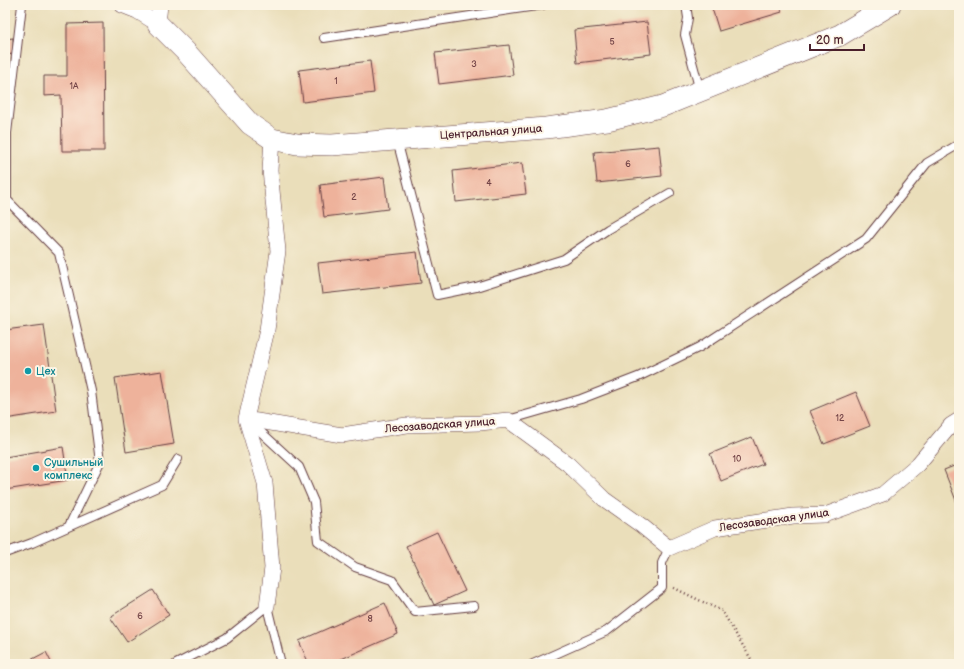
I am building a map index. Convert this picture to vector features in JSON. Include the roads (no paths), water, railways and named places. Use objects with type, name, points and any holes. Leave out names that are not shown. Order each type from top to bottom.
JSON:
[{"type":"street","name":"Центральная улица","points":[[122,5],[137,11],[159,14],[186,52],[250,124],[272,139],[297,144],[325,145],[546,128],[607,120],[663,106],[700,92],[840,35],[890,5]]},
{"type":"street","points":[[267,606],[272,568],[265,483],[246,419],[267,330],[278,250],[270,170],[272,139]]},
{"type":"street","name":"Лесозаводская улица","points":[[246,419],[342,435],[408,425],[480,423],[508,420],[568,464],[604,499],[642,526],[668,548],[715,528],[793,516],[825,515],[883,494],[918,464],[951,425],[959,420]]},
{"type":"lane","points":[[22,5],[7,133],[7,200],[59,253],[91,391],[100,462],[68,526]]},
{"type":"lane","points":[[324,38],[544,5]]},
{"type":"lane","points":[[686,5],[688,18],[685,35],[700,92]]},
{"type":"lane","points":[[397,140],[437,295],[476,287],[564,259],[608,229],[670,193]]},
{"type":"lane","points":[[508,420],[581,400],[638,378],[700,347],[866,239],[927,163],[959,144]]},
{"type":"lane","points":[[246,419],[299,467],[314,502],[318,541],[354,567],[392,580],[415,612],[474,606]]},
{"type":"lane","points":[[5,553],[32,543],[162,485],[178,459]]},
{"type":"lane","points":[[533,664],[607,631],[662,588],[662,563],[668,548]]},
{"type":"lane","points":[[176,664],[228,638],[267,606],[281,664]]},
{"type":"place","name":"Цех","points":[[28,371]]},
{"type":"place","name":"Сушильный комплекс","points":[[36,468]]}]
